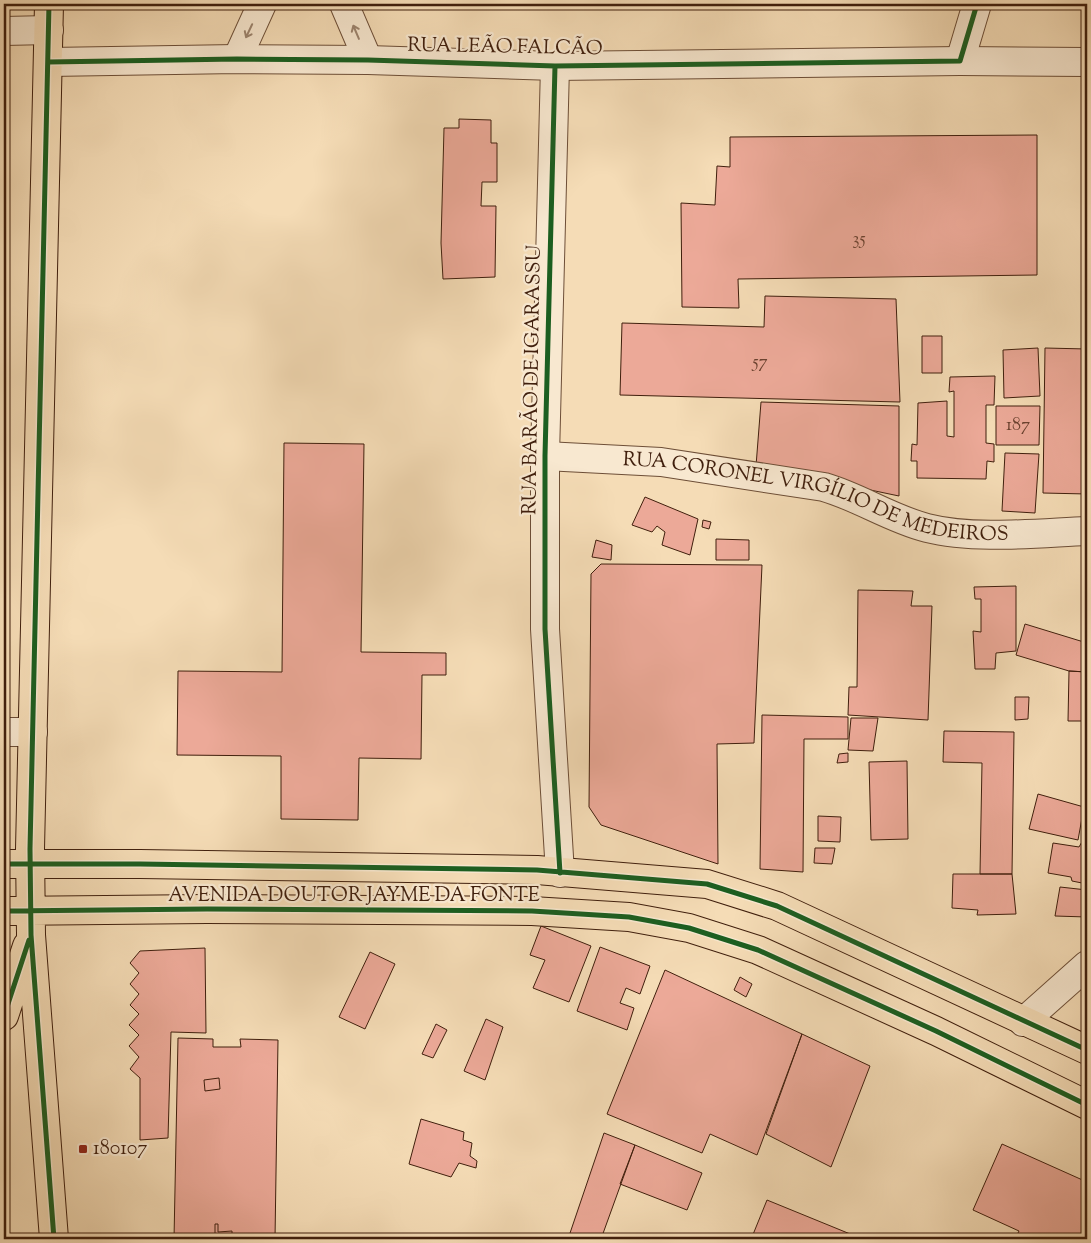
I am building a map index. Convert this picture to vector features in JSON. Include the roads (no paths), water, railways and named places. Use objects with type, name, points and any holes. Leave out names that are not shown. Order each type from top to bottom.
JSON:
[{"type":"main road","points":[[49,17],[33,732],[31,923],[54,1239]]},
{"type":"main road","name":"AVENIDA DOUTOR JAYME DA FONTE","points":[[4,864],[140,864],[517,870],[707,884],[777,906],[1023,1022],[1087,1050]]},
{"type":"main road","name":"AVENIDA DOUTOR JAYME DA FONTE","points":[[4,911],[31,923],[532,910],[629,917],[689,928],[758,950],[927,1027],[1087,1104]]},
{"type":"main road","points":[[4,1016],[31,923]]},
{"type":"street","points":[[236,59],[262,4]]},
{"type":"street","points":[[344,4],[368,60]]},
{"type":"street","points":[[960,60],[977,4]]},
{"type":"street","points":[[4,31],[49,17]]},
{"type":"street","name":"RUA LEÃO FALCÃO","points":[[49,62],[236,59],[368,60],[555,66],[960,60],[1087,62]]},
{"type":"street","name":"RUA BARÃO DE IGARASSU","points":[[555,66],[545,456],[545,629],[560,874]]},
{"type":"street","name":"RUA CORONEL VIRGÍLIO DE MEDEIROS","points":[[545,456],[661,462],[824,487],[847,493],[926,528],[950,532],[1020,534],[1087,531]]},
{"type":"street","points":[[4,732],[33,732]]},
{"type":"street","points":[[1023,1022],[1087,965]]},
{"type":"place","name":"180107","points":[[83,1149]]}]
